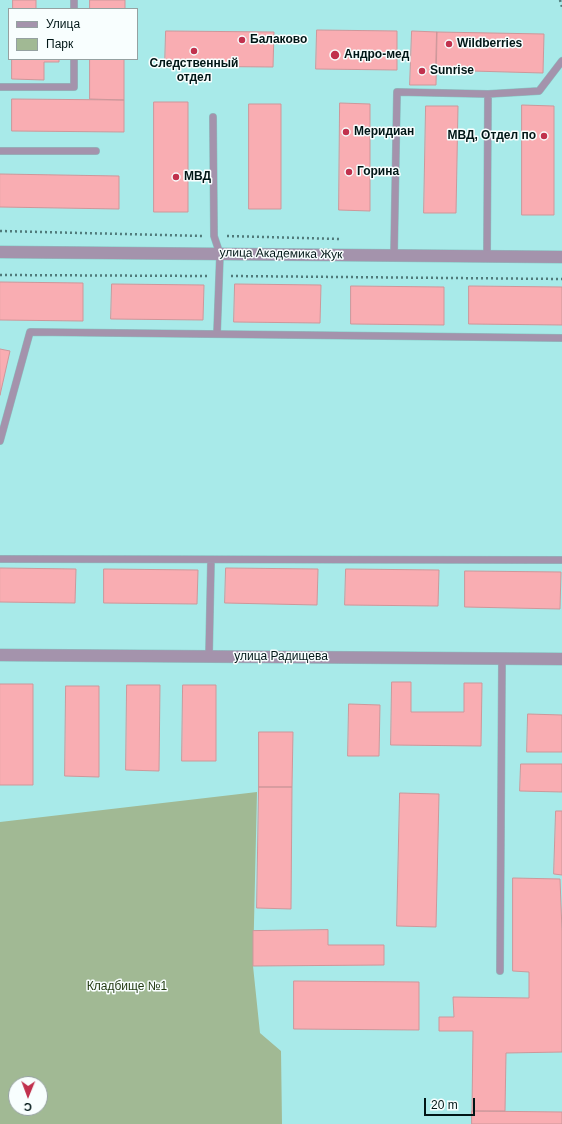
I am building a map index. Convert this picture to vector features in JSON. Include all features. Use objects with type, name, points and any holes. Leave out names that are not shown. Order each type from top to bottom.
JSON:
[{"type":"street","name":"улица Академика Жук","points":[[0,252],[562,257]]},
{"type":"street","name":"улица Радищева","points":[[0,655],[562,659]]},
{"type":"lane","points":[[0,87],[74,88],[74,60]]},
{"type":"lane","points":[[394,256],[397,92],[488,94],[539,91],[562,61]]},
{"type":"lane","points":[[487,256],[488,94]]},
{"type":"lane","points":[[213,117],[214,236],[220,254],[217,334]]},
{"type":"lane","points":[[0,151],[96,151]]},
{"type":"lane","points":[[0,441],[30,332],[562,338]]},
{"type":"lane","points":[[0,558],[211,560],[562,560]]},
{"type":"lane","points":[[209,656],[211,560]]},
{"type":"lane","points":[[500,971],[502,659]]},
{"type":"path","points":[[560,0],[562,7]]},
{"type":"path","points":[[0,231],[347,239]]},
{"type":"path","points":[[0,275],[562,279]]},
{"type":"green space","name":"Кладбище №1","points":[[257,792],[253,966],[260,1033],[281,1051],[282,1124],[0,1124],[0,822]]},
{"type":"building","points":[[13,0],[36,0],[36,8],[13,8]]},
{"type":"building","points":[[90,0],[125,0],[125,8],[90,8]]},
{"type":"building","points":[[317,30],[397,31],[397,70],[316,69]]},
{"type":"building","points":[[166,31],[274,32],[273,67],[165,66]]},
{"type":"building","points":[[412,31],[437,32],[436,85],[410,85]]},
{"type":"building","points":[[437,32],[544,34],[543,73],[436,70]]},
{"type":"building","points":[[12,60],[59,60],[59,62],[44,62],[44,80],[12,79]]},
{"type":"building","points":[[90,60],[124,60],[124,100],[90,99]]},
{"type":"building","points":[[12,99],[124,100],[124,132],[12,131]]},
{"type":"building","points":[[154,102],[188,102],[188,212],[154,212]]},
{"type":"building","points":[[340,103],[370,104],[370,211],[339,210]]},
{"type":"building","points":[[249,104],[281,104],[281,209],[249,209]]},
{"type":"building","points":[[522,105],[554,106],[554,215],[522,215]]},
{"type":"building","points":[[426,106],[458,106],[456,213],[424,213]]},
{"type":"building","points":[[0,174],[119,176],[119,209],[0,207]]},
{"type":"building","points":[[0,282],[83,283],[83,321],[0,320]]},
{"type":"building","points":[[112,284],[204,285],[203,320],[111,319]]},
{"type":"building","points":[[235,284],[321,285],[320,323],[234,322]]},
{"type":"building","points":[[351,286],[444,287],[444,325],[351,324]]},
{"type":"building","points":[[469,286],[562,287],[562,325],[469,324]]},
{"type":"building","points":[[0,349],[10,351],[0,395]]},
{"type":"building","points":[[0,568],[76,569],[75,603],[0,602]]},
{"type":"building","points":[[226,568],[318,569],[317,605],[225,603]]},
{"type":"building","points":[[104,569],[198,570],[197,604],[104,603]]},
{"type":"building","points":[[346,569],[439,570],[438,606],[345,605]]},
{"type":"building","points":[[465,571],[561,572],[560,609],[465,607]]},
{"type":"building","points":[[392,682],[411,682],[411,712],[464,712],[464,683],[482,683],[481,746],[391,745]]},
{"type":"building","points":[[0,684],[33,684],[33,785],[0,785]]},
{"type":"building","points":[[127,685],[160,685],[159,771],[126,770]]},
{"type":"building","points":[[183,685],[216,685],[216,761],[182,761]]},
{"type":"building","points":[[66,686],[99,686],[99,777],[65,776]]},
{"type":"building","points":[[349,704],[380,705],[379,756],[348,756]]},
{"type":"building","points":[[528,714],[562,715],[562,752],[527,752]]},
{"type":"building","points":[[259,732],[293,732],[292,787],[259,787]]},
{"type":"building","points":[[521,764],[562,764],[562,792],[520,791]]},
{"type":"building","points":[[259,787],[292,787],[291,909],[257,908]]},
{"type":"building","points":[[400,793],[439,794],[436,927],[397,926]]},
{"type":"building","points":[[556,811],[562,811],[562,875],[554,874]]},
{"type":"building","points":[[513,878],[560,879],[562,931],[562,1052],[506,1053],[505,1111],[472,1111],[473,1031],[439,1031],[439,1017],[454,1017],[453,997],[529,998],[529,972],[513,971]]},
{"type":"building","points":[[328,930],[328,945],[384,945],[384,965],[253,966],[253,931]]},
{"type":"building","points":[[294,981],[419,982],[419,1030],[294,1029]]},
{"type":"building","points":[[472,1111],[562,1112],[562,1124],[472,1124]]},
{"type":"place","name":"Балаково","points":[[242,40]]},
{"type":"place","name":"Wildberries","points":[[449,44]]},
{"type":"place","name":"Следственный отдел","points":[[194,51]]},
{"type":"place","name":"Андро-мед","points":[[335,55]]},
{"type":"place","name":"Sunrise","points":[[422,71]]},
{"type":"place","name":"Меридиан","points":[[346,132]]},
{"type":"place","name":"МВД, Отдел по","points":[[544,136]]},
{"type":"place","name":"Горина","points":[[349,172]]},
{"type":"place","name":"МВД","points":[[176,177]]}]
